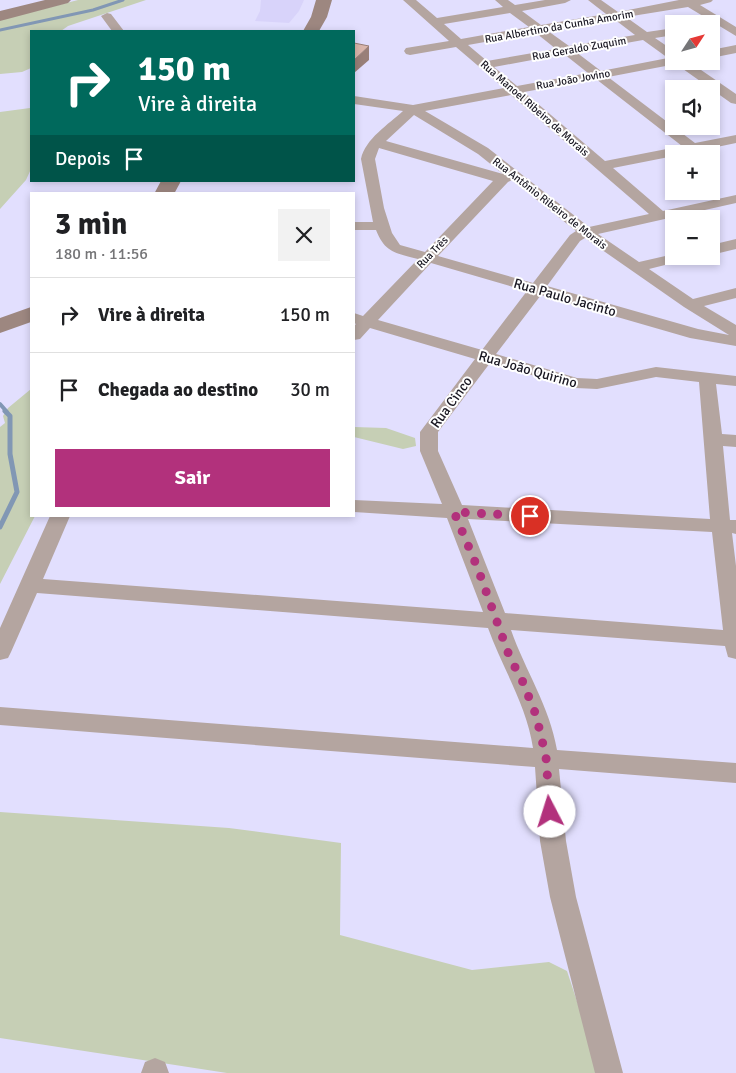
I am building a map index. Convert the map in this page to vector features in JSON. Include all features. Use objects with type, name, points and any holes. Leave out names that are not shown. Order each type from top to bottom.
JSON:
[{"type":"main road","points":[[0,11],[41,1],[63,0]]},
{"type":"main road","points":[[312,30],[319,17],[324,0]]},
{"type":"main road","points":[[0,16],[41,1]]},
{"type":"main road","points":[[0,326],[30,314]]},
{"type":"street","points":[[501,0],[689,145]]},
{"type":"street","points":[[434,22],[565,0]]},
{"type":"street","points":[[594,0],[665,50]]},
{"type":"street","name":"Rua Albertino da Cunha Amorim","points":[[410,51],[707,0]]},
{"type":"street","name":"Rua Manoel Ribeiro de Morais","points":[[414,1],[434,22],[660,216]]},
{"type":"street","points":[[688,2],[705,15]]},
{"type":"street","points":[[108,16],[117,30]]},
{"type":"street","points":[[720,22],[736,20]]},
{"type":"street","points":[[720,25],[736,32]]},
{"type":"street","name":"Rua Geraldo Zuquim","points":[[485,65],[665,33]]},
{"type":"street","points":[[720,52],[736,49]]},
{"type":"street","name":"Rua João Jovino","points":[[413,109],[665,63]]},
{"type":"street","points":[[693,70],[736,100]]},
{"type":"street","name":"Rua Antônio Ribeiro de Morais","points":[[355,100],[413,109],[460,136],[508,177],[690,304],[736,332]]},
{"type":"street","points":[[355,226],[381,226],[368,159],[369,153],[376,143],[413,109]]},
{"type":"street","points":[[707,145],[736,139]]},
{"type":"street","points":[[376,143],[508,177]]},
{"type":"street","points":[[602,166],[665,154]]},
{"type":"street","name":"Rua Três","points":[[355,332],[360,320],[508,177]]},
{"type":"street","points":[[586,232],[736,200]]},
{"type":"street","name":"Rua Paulo Jacinto","points":[[381,226],[387,241],[395,248],[696,334],[736,341]]},
{"type":"street","name":"Rua Cinco","points":[[454,512],[428,451],[428,432],[575,238],[586,232]]},
{"type":"street","points":[[720,248],[736,244]]},
{"type":"street","points":[[636,267],[665,260]]},
{"type":"street","points":[[690,304],[736,293]]},
{"type":"street","name":"Rua João Quirino","points":[[360,320],[586,384],[656,372],[736,381]]},
{"type":"street","points":[[30,586],[498,622],[735,644],[729,526],[714,439],[707,377]]},
{"type":"street","points":[[714,439],[736,440]]},
{"type":"street","points":[[355,506],[729,526]]},
{"type":"street","points":[[454,512],[476,562],[510,658],[522,680],[536,715],[546,757],[553,841],[563,897],[609,1073]]},
{"type":"street","points":[[0,652],[60,517]]},
{"type":"street","points":[[0,716],[736,773]]},
{"type":"shaded area","points":[[261,0],[304,0],[299,11],[289,23],[255,21],[260,11]]},
{"type":"green space","points":[[78,0],[146,0],[68,26],[62,30],[30,30],[30,68],[22,72],[0,74],[0,20]]},
{"type":"green space","points":[[30,108],[30,171],[26,180],[0,209],[0,112]]},
{"type":"green space","points":[[30,390],[30,517],[34,517],[0,584],[0,427],[5,423],[3,416],[8,408]]},
{"type":"green space","points":[[355,427],[386,428],[415,438],[416,446],[403,449],[355,437]]},
{"type":"green space","points":[[0,812],[229,828],[341,843],[340,935],[472,970],[549,962],[567,971],[598,1065],[598,1073],[227,1073],[0,1038]]},
{"type":"building","points":[[355,43],[369,46],[355,59]]},
{"type":"waterway","points":[[0,30],[93,10],[123,0]]},
{"type":"waterway","points":[[0,404],[7,412]]},
{"type":"waterway","points":[[0,527],[17,492],[10,454],[10,416],[5,411]]},
{"type":"route","points":[[530,516],[454,512],[490,598],[510,658],[522,680],[543,736],[550,812]]}]
